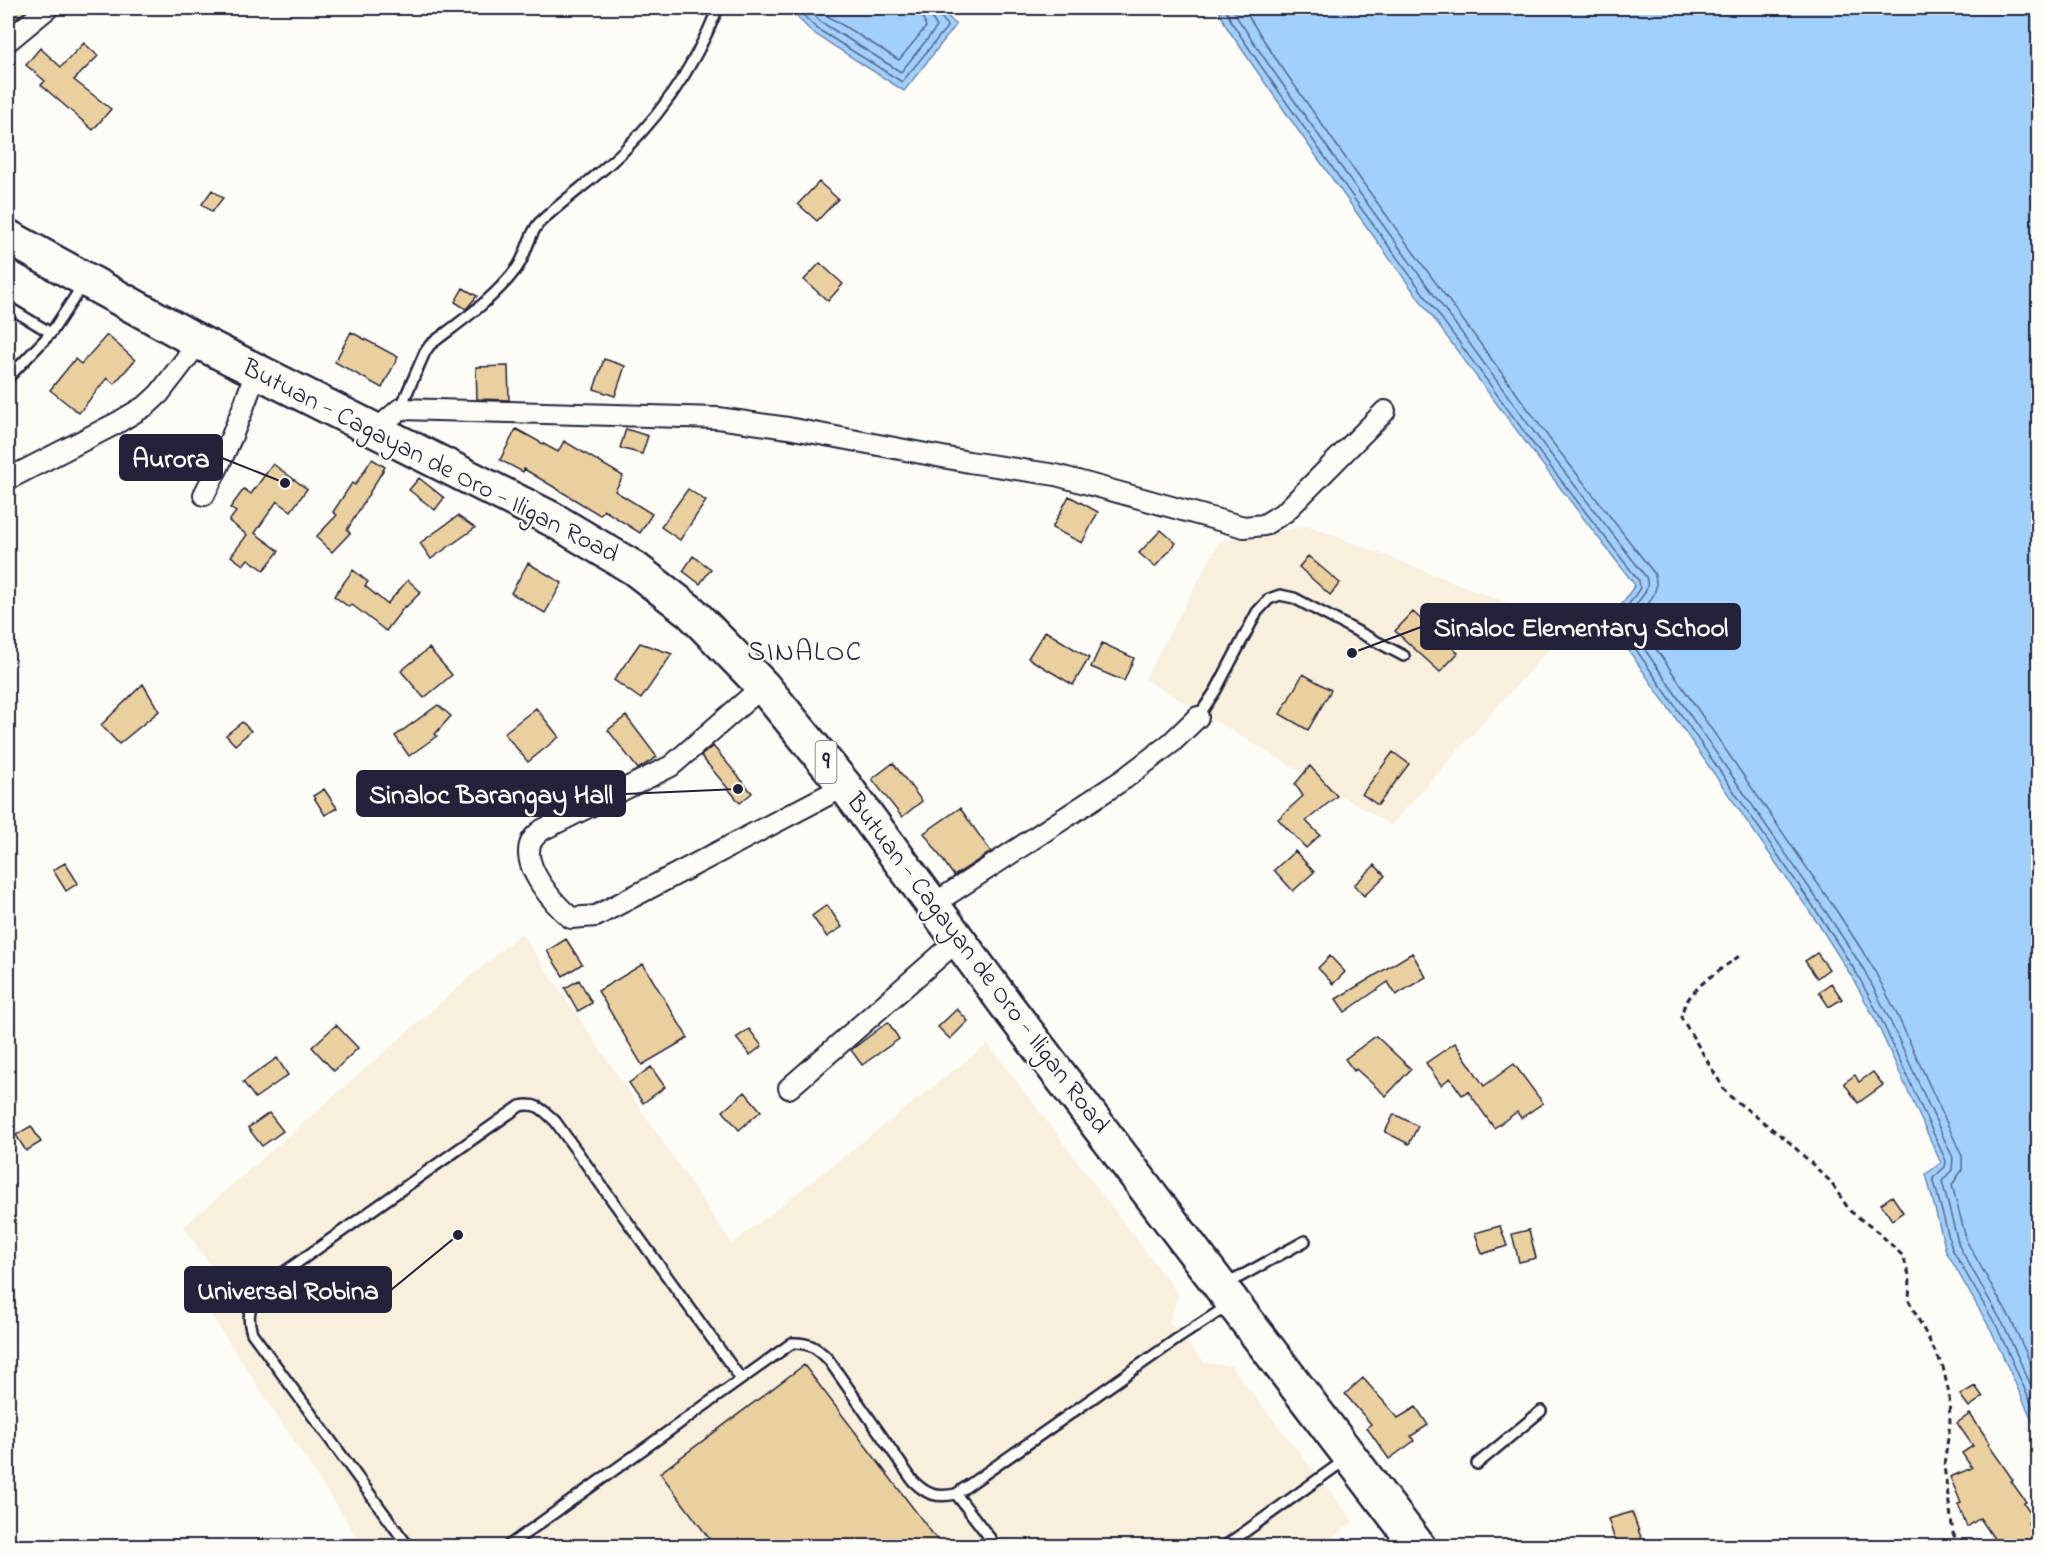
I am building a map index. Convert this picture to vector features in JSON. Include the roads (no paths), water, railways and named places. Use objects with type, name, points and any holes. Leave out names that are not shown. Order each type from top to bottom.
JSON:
[{"type":"highway","name":"Butuan - Cagayan de Oro - Iligan Road","points":[[8,237],[85,282],[199,342],[552,519],[634,567],[691,612],[763,686],[845,786],[958,940],[1418,1546]]},
{"type":"street","points":[[8,41],[48,8]]},
{"type":"street","points":[[8,479],[147,405],[159,394],[199,342]]},
{"type":"street","points":[[204,495],[231,441],[256,371]]},
{"type":"street","points":[[375,431],[400,409],[718,418],[1056,475],[1244,527],[1264,525],[1285,512],[1385,411]]},
{"type":"street","points":[[763,686],[671,766],[542,830],[534,837],[529,846],[532,865],[541,885],[558,908],[571,918],[596,916],[845,786]]},
{"type":"street","points":[[932,905],[1124,779],[1172,743],[1198,717]]},
{"type":"street","points":[[789,1088],[958,940]]},
{"type":"lane","points":[[400,409],[430,345],[476,311],[501,286],[522,261],[532,231],[539,223],[636,139],[667,103],[698,52],[718,8]]},
{"type":"lane","points":[[8,378],[51,333],[85,282]]},
{"type":"lane","points":[[8,307],[51,333]]},
{"type":"lane","points":[[1198,717],[1216,690],[1257,612],[1269,599],[1280,595],[1294,598],[1404,656]]},
{"type":"lane","points":[[408,1546],[252,1333],[248,1320],[251,1304],[264,1287],[520,1106],[530,1104],[541,1108],[555,1121],[741,1379]]},
{"type":"lane","points":[[508,1546],[792,1343],[804,1342],[817,1348],[836,1370],[921,1490],[931,1496],[943,1497],[956,1494],[1177,1339],[1226,1295],[1305,1241]]},
{"type":"lane","points":[[1477,1464],[1541,1411]]},
{"type":"lane","points":[[1225,1546],[1350,1457]]},
{"type":"lane","points":[[956,1494],[996,1546]]},
{"type":"water","points":[[788,8],[940,8],[956,25],[904,91],[812,32]]},
{"type":"water","points":[[1218,8],[2038,8],[2038,1433],[1991,1330],[1946,1251],[1926,1174],[1941,1163],[1875,1019],[1819,925],[1629,651],[1621,627],[1619,608],[1635,585],[1477,378],[1375,239],[1226,26]]},
{"type":"place","name":"Aurora","points":[[285,483]]},
{"type":"place","name":"Sinaloc Elementary School","points":[[1352,653]]},
{"type":"place","name":"Sinaloc Barangay Hall","points":[[738,789]]},
{"type":"place","name":"Universal Robina","points":[[458,1235]]},
{"type":"district","name":"SINALOC","points":[[805,653]]}]
